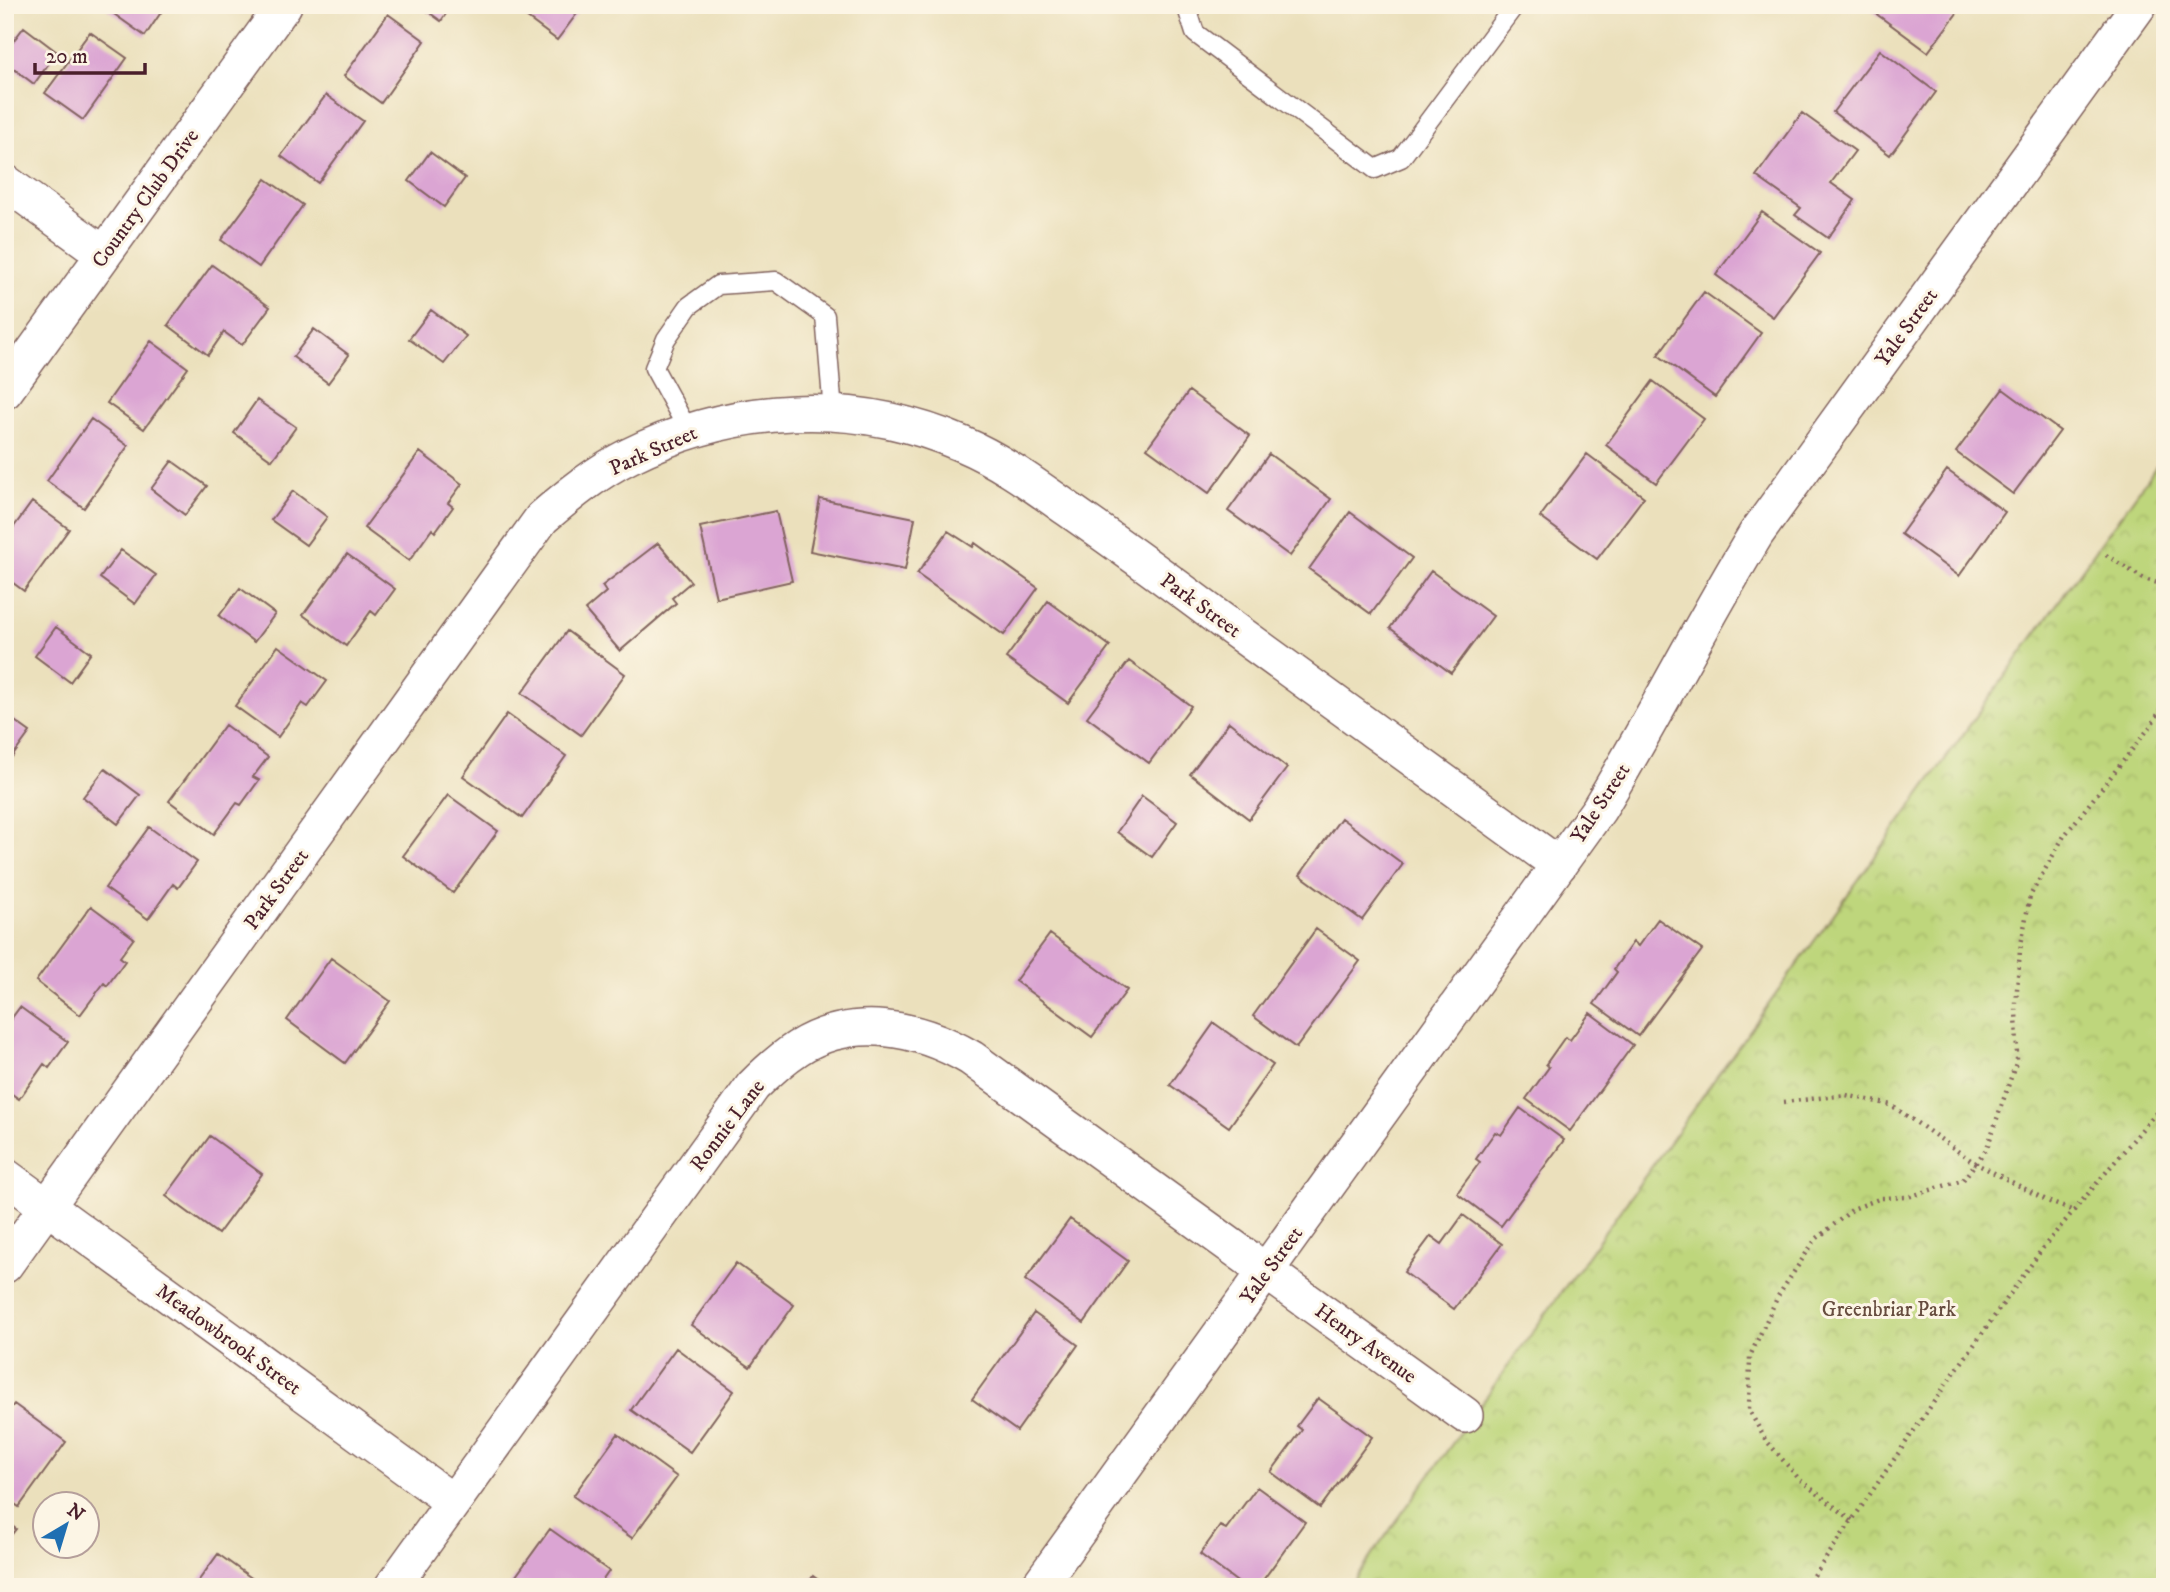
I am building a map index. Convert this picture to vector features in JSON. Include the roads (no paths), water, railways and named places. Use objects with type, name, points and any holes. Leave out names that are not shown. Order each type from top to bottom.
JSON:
[{"type":"street","name":"Country Club Drive","points":[[5,391],[284,5]]},
{"type":"street","name":"Yale Street","points":[[1038,1587],[1599,808],[1632,755],[1705,618],[1756,534],[2139,5]]},
{"type":"street","points":[[5,182],[104,254]]},
{"type":"street","name":"Park Street","points":[[5,1265],[541,518],[582,485],[627,457],[689,432],[752,415],[817,411],[860,414],[912,426],[962,444],[1009,468],[1120,545],[1559,865]]},
{"type":"street","name":"Ronnie Lane","points":[[392,1587],[753,1086],[777,1062],[800,1046],[848,1029],[883,1027],[917,1033],[950,1046],[971,1058],[1268,1271]]},
{"type":"street","name":"Meadowbrook Street","points":[[5,1176],[453,1502]]},
{"type":"street","name":"Henry Avenue","points":[[1268,1271],[1465,1415]]},
{"type":"lane","points":[[1186,5],[1195,33],[1375,169],[1401,158],[1515,5]]},
{"type":"lane","points":[[689,432],[654,368],[666,339],[689,306],[718,285],[776,281],[825,316],[833,412]]},
{"type":"park label","name":"Greenbriar Park","points":[[1889,1309]]}]
